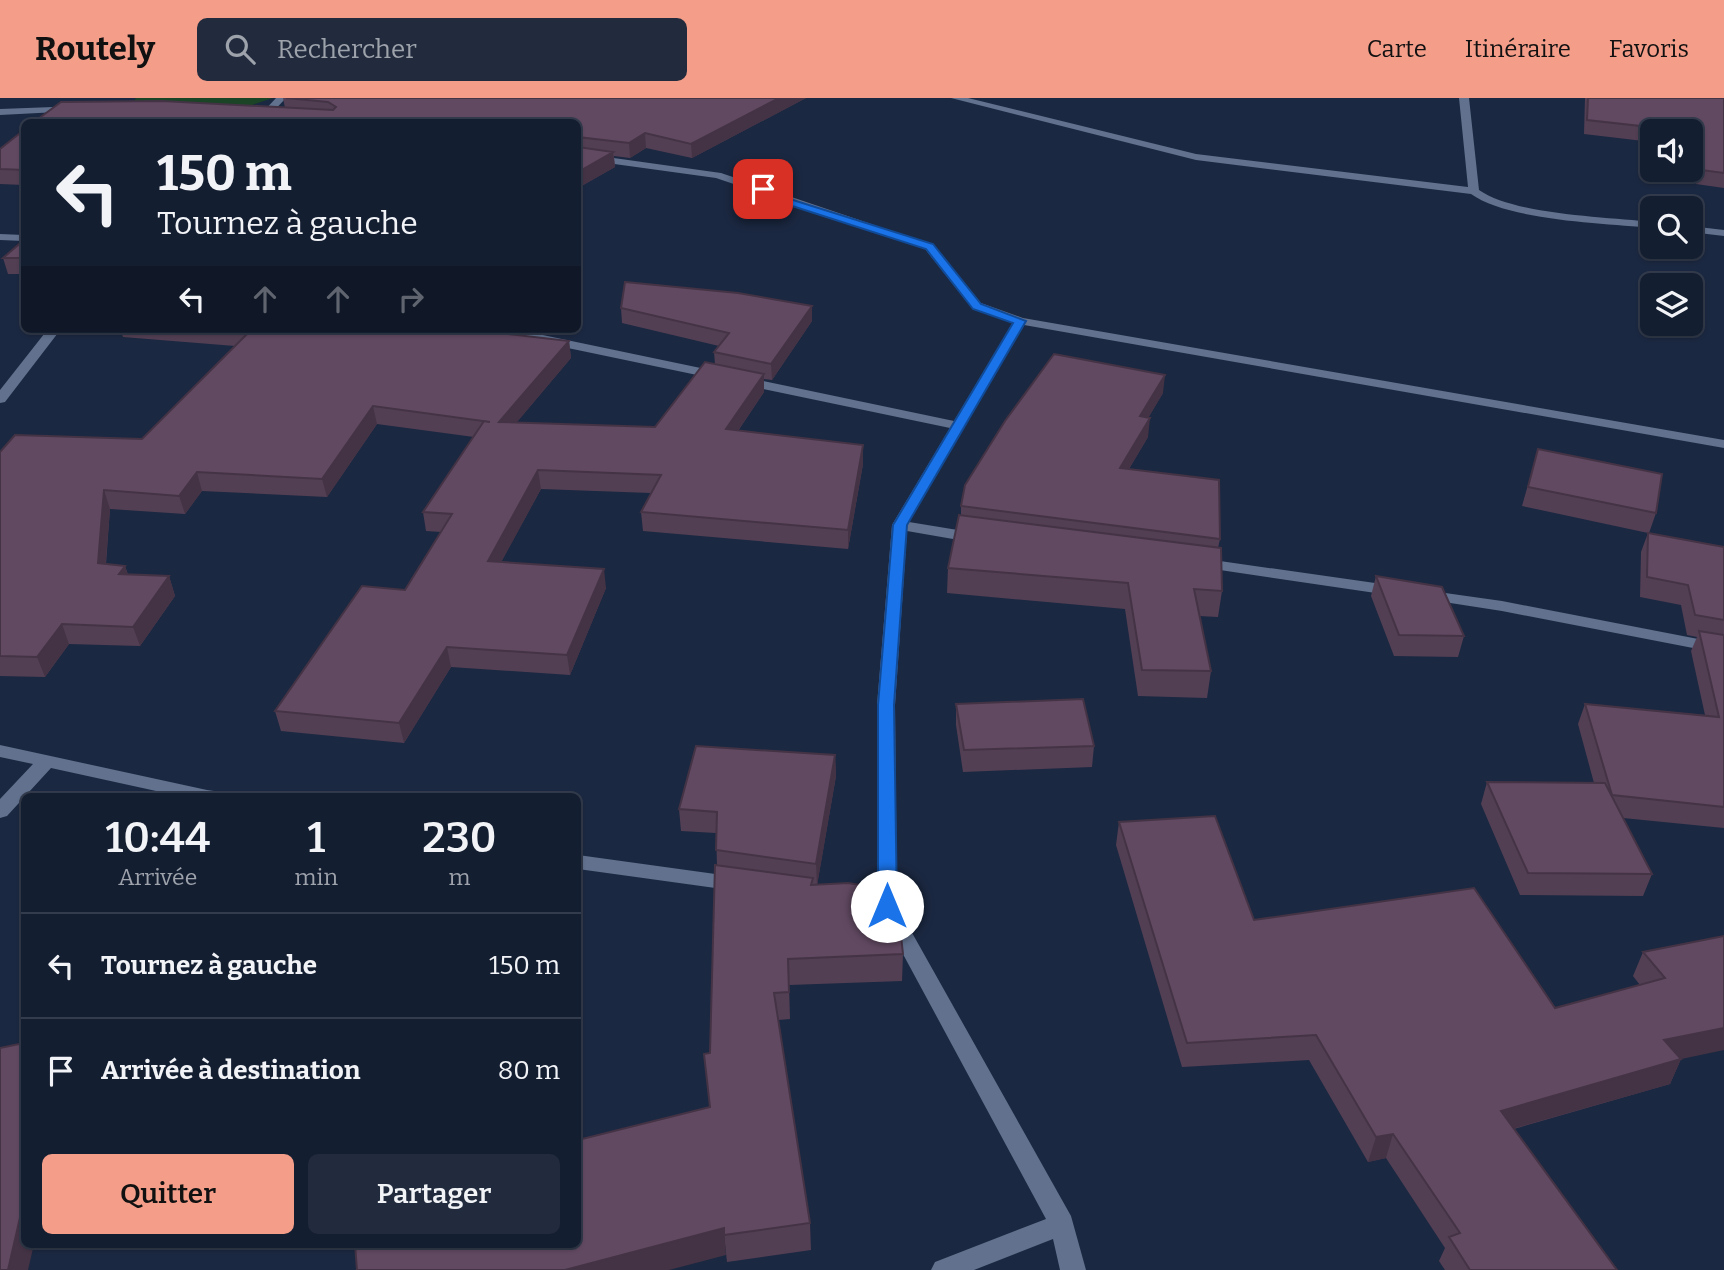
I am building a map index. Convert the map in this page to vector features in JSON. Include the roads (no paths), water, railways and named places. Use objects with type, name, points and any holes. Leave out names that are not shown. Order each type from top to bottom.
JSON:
[{"type":"street","points":[[251,114],[270,115],[281,98]]},
{"type":"street","points":[[956,98],[1196,157],[1474,191],[1485,201],[1503,206],[1640,223]]},
{"type":"street","points":[[1464,98],[1474,191]]},
{"type":"street","points":[[0,112],[87,108]]},
{"type":"street","points":[[581,156],[717,175],[929,247],[977,306],[1020,321],[1724,444]]},
{"type":"street","points":[[1703,231],[1724,233]]},
{"type":"street","points":[[0,237],[21,238]]},
{"type":"street","points":[[1020,321],[900,525],[886,705],[887,906],[1062,1224],[1073,1270]]},
{"type":"street","points":[[0,400],[52,333]]},
{"type":"street","points":[[515,333],[960,426]]},
{"type":"street","points":[[900,525],[999,542]]},
{"type":"street","points":[[1187,562],[1502,607],[1724,649]]},
{"type":"street","points":[[0,751],[192,793]]},
{"type":"street","points":[[0,811],[46,762]]},
{"type":"street","points":[[581,862],[752,887]]},
{"type":"street","points":[[860,902],[887,906]]},
{"type":"street","points":[[944,1270],[1062,1224]]}]
